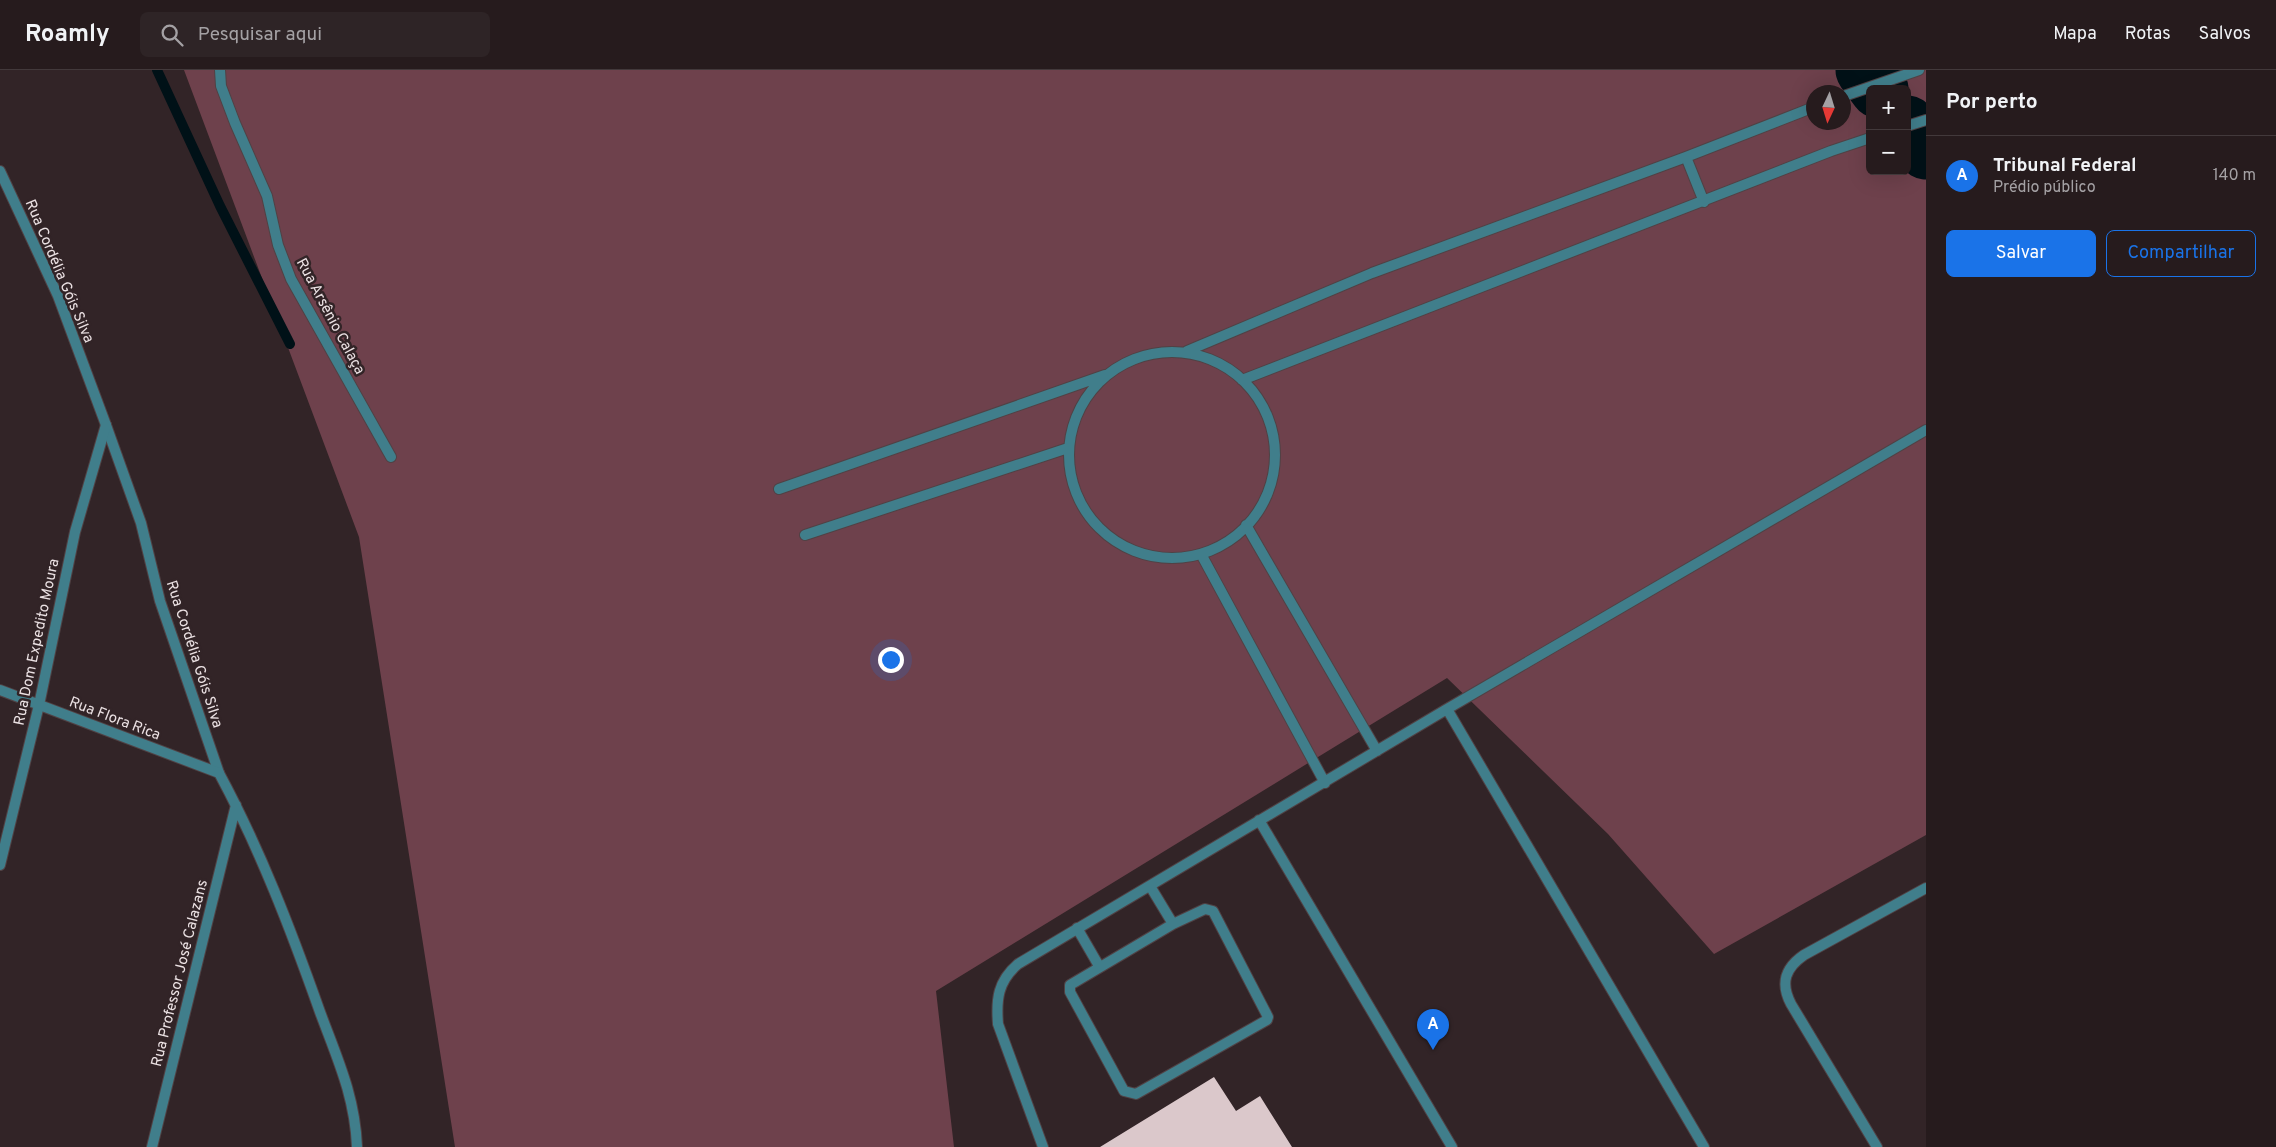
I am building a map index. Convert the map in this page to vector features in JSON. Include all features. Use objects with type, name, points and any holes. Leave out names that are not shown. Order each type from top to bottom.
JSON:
[{"type":"street","name":"Rua Arsênio Calaça","points":[[220,70],[222,86],[235,123],[267,196],[278,245],[291,279],[391,457]]},
{"type":"street","points":[[1851,94],[1916,72]]},
{"type":"street","points":[[779,489],[1106,374],[1147,354],[1187,351],[1372,273],[1806,110]]},
{"type":"street","points":[[1911,125],[1926,120]]},
{"type":"street","points":[[1242,380],[1866,139]]},
{"type":"street","points":[[1686,156],[1704,202]]},
{"type":"street","name":"Rua Cordélia Góis Silva","points":[[0,171],[58,296],[141,523],[160,601],[220,773],[288,923],[343,1070],[356,1131],[356,1147]]},
{"type":"street","points":[[1106,374],[1081,404],[1068,448],[1071,482],[1084,510],[1104,534],[1124,547],[1151,556],[1191,557],[1201,554],[1231,538],[1246,525],[1266,497],[1274,469],[1273,437],[1266,415],[1253,392],[1242,380],[1221,364],[1187,351]]},
{"type":"street","name":"Rua Dom Expedito Moura","points":[[0,865],[39,705],[75,532],[106,426]]},
{"type":"street","points":[[1043,1147],[1001,1037],[997,1016],[997,998],[1000,986],[1007,974],[1033,954],[1446,709],[1926,430]]},
{"type":"street","points":[[805,535],[1068,448]]},
{"type":"street","points":[[1246,525],[1376,751]]},
{"type":"street","points":[[1201,554],[1324,783]]},
{"type":"street","name":"Rua Flora Rica","points":[[0,690],[220,773]]},
{"type":"street","points":[[1446,709],[1704,1147]]},
{"type":"street","name":"Rua Professor José Calazans","points":[[152,1147],[236,805]]},
{"type":"street","points":[[1259,820],[1452,1147]]},
{"type":"street","points":[[1150,886],[1173,924]]},
{"type":"street","points":[[1877,1147],[1790,1004],[1786,994],[1786,976],[1794,962],[1804,955],[1926,888]]},
{"type":"street","points":[[1205,909],[1213,911],[1268,1013],[1267,1020],[1136,1094],[1130,1093],[1124,1090],[1070,992],[1073,982],[1173,924],[1205,909]]},
{"type":"street","points":[[1078,928],[1099,966]]},
{"type":"shaded area","points":[[184,70],[1926,70],[1926,835],[1714,954],[1608,834],[1447,678],[936,991],[954,1147],[455,1147],[359,537]]},
{"type":"building","points":[[1214,1077],[1236,1111],[1260,1096],[1292,1147],[1100,1147]]},
{"type":"waterway","points":[[157,70],[220,206],[290,344]]},
{"type":"waterway","points":[[1865,70],[1876,85]]},
{"type":"waterway","points":[[1911,130],[1926,150]]},
{"type":"place","name":"Tribunal Federal","points":[[1433,1050]]}]
